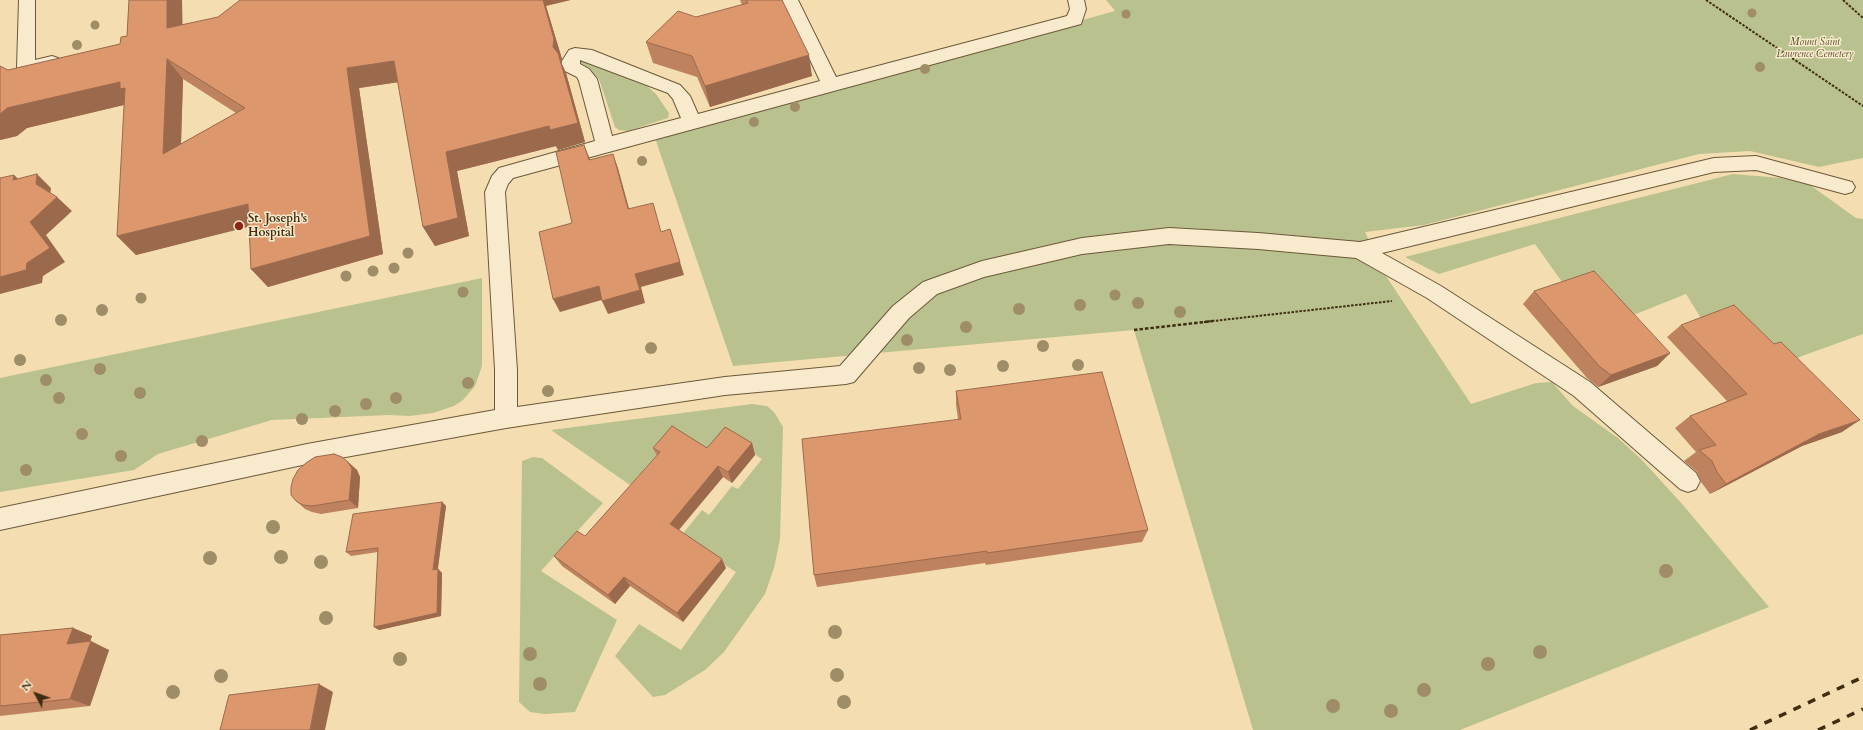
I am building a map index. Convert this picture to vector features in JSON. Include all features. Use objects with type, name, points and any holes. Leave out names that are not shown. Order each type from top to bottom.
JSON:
[{"type":"lane","points":[[27,0],[26,68],[70,58]]},
{"type":"lane","points":[[790,0],[831,85]]},
{"type":"lane","points":[[506,418],[506,370],[495,192],[499,181],[506,173],[605,145],[1075,20],[1078,9],[1076,0]]},
{"type":"lane","points":[[605,145],[588,79],[583,73],[571,67],[571,61],[575,54],[586,54],[674,90],[680,96],[692,122]]},
{"type":"lane","points":[[0,519],[307,454],[506,418],[725,386],[846,375],[901,312],[930,288],[982,269],[1082,246],[1169,236],[1258,241],[1360,250],[1714,165],[1756,163],[1846,187]]},
{"type":"lane","points":[[1360,250],[1434,292],[1582,389],[1688,481]]},
{"type":"path","points":[[1706,0],[1863,106]]},
{"type":"path","points":[[1843,0],[1863,18]]},
{"type":"path","points":[[1134,330],[1402,300],[1434,292]]},
{"type":"green space","name":"Mount Saint Lawrence Cemetery","points":[[1106,0],[1863,0],[1863,158],[1819,167],[1750,151],[1699,154],[1424,225],[1365,232],[1386,276],[1471,404],[1536,383],[1552,382],[1573,406],[1618,438],[1642,460],[1683,505],[1769,607],[1460,730],[1253,730],[1134,330],[733,366],[655,138],[1115,11]]},
{"type":"green space","points":[[582,60],[647,86],[656,94],[669,113],[668,118],[628,131],[619,130],[615,127],[599,79],[579,64]]},
{"type":"green space","points":[[1733,174],[1781,178],[1810,185],[1856,218],[1863,219],[1863,334],[1802,356],[1778,367],[1704,323],[1686,294],[1616,322],[1567,289],[1535,244],[1439,274],[1405,257]]},
{"type":"green space","points":[[482,278],[482,366],[475,386],[463,400],[454,406],[433,413],[409,416],[390,415],[272,420],[158,454],[134,470],[0,492],[0,378]]},
{"type":"green space","points":[[752,404],[767,406],[774,412],[783,427],[780,539],[774,568],[765,594],[724,652],[705,670],[665,695],[653,697],[615,656],[639,624],[681,650],[736,572],[680,537],[702,510],[709,515],[732,486],[738,489],[762,459],[725,436],[710,454],[677,433],[630,485],[551,430]]},
{"type":"green space","points":[[533,457],[542,458],[603,503],[541,571],[617,620],[575,712],[545,714],[530,712],[519,702],[522,461]]},
{"type":"building","points":[[129,0],[167,0],[167,28],[218,17],[240,0],[543,0],[554,39],[553,47],[558,53],[578,123],[550,130],[549,126],[446,152],[458,218],[423,227],[394,61],[347,68],[370,236],[251,269],[248,204],[117,236],[125,88],[120,89],[120,82],[7,108],[0,114],[0,66],[8,70],[120,44],[121,37],[127,36]],"holes":[[[167,59],[245,108],[163,154]]]},
{"type":"building","points":[[746,0],[782,0],[809,55],[705,86],[692,56],[646,42],[678,11],[696,17],[748,3]]},
{"type":"building","points":[[584,145],[589,160],[613,154],[628,209],[653,203],[661,232],[670,229],[680,262],[635,274],[640,290],[602,301],[599,286],[553,299],[539,232],[572,223],[556,152]]},
{"type":"building","points":[[37,174],[36,184],[57,197],[30,222],[50,248],[27,263],[26,270],[0,277],[0,178],[14,175],[13,180]]},
{"type":"building","points":[[1594,271],[1670,353],[1611,375],[1599,366],[1534,291]]},
{"type":"building","points":[[1734,305],[1774,344],[1781,342],[1860,420],[1819,434],[1726,484],[1717,472],[1712,461],[1699,450],[1716,445],[1690,416],[1747,394],[1681,325]]},
{"type":"building","points":[[1102,372],[1148,530],[987,553],[987,551],[814,575],[802,439],[961,419],[956,391]]},
{"type":"building","points":[[672,426],[707,448],[725,427],[752,443],[728,472],[718,466],[670,524],[722,559],[677,613],[624,577],[608,595],[554,556],[577,531],[585,536],[660,452],[653,448]]},
{"type":"building","points":[[334,454],[342,457],[348,462],[352,469],[349,500],[312,506],[303,505],[296,501],[291,495],[291,487],[298,470],[315,457]]},
{"type":"building","points":[[442,502],[433,570],[438,569],[437,613],[374,627],[378,548],[346,552],[353,514]]},
{"type":"building","points":[[73,628],[67,644],[91,641],[70,699],[0,706],[0,635]]},
{"type":"building","points":[[319,684],[310,730],[220,730],[229,695]]},
{"type":"railway","points":[[1750,730],[1863,677]]},
{"type":"railway","points":[[1818,730],[1863,709]]},
{"type":"place","name":"St. Joseph's Hospital","points":[[239,226]]}]
